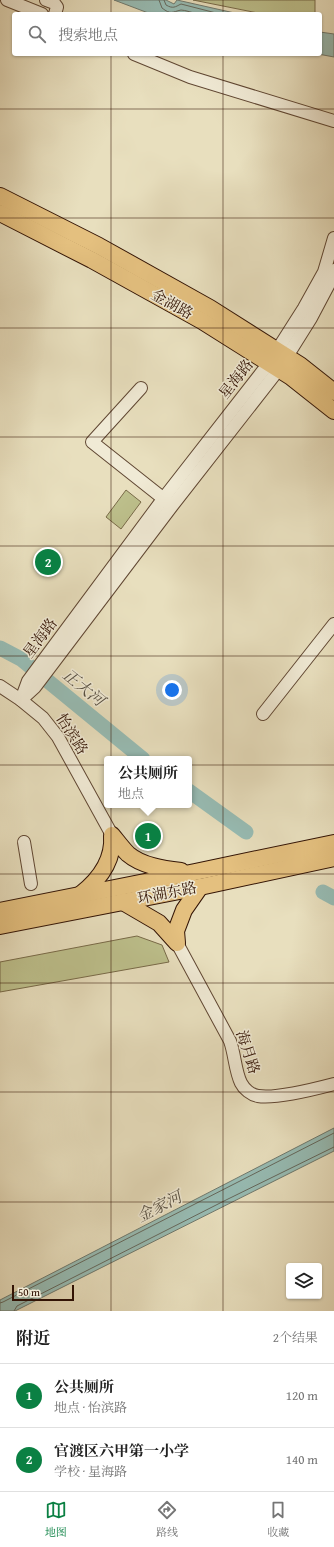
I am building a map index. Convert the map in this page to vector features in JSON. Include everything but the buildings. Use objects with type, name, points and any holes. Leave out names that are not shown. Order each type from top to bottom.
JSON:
[{"type":"main road","name":"金湖路","points":[[0,196],[106,250],[210,308],[278,359],[291,377],[334,411]]},
{"type":"main road","name":"金湖路","points":[[0,213],[99,263],[202,321],[278,359],[300,365],[334,392]]},
{"type":"main road","points":[[112,835],[129,854],[142,862],[198,880],[176,931],[177,943]]},
{"type":"main road","points":[[80,895],[97,880],[110,860],[113,846],[112,835]]},
{"type":"main road","name":"环湖东路","points":[[0,926],[123,902],[334,843]]},
{"type":"main road","name":"环湖东路","points":[[0,911],[80,895],[198,880],[334,858]]},
{"type":"main road","points":[[123,902],[159,923],[177,943]]},
{"type":"street","points":[[7,0],[37,12]]},
{"type":"street","points":[[46,0],[54,3],[57,7],[56,12]]},
{"type":"street","points":[[139,56],[190,77],[334,121]]},
{"type":"street","name":"星海路","points":[[278,359],[324,272],[334,238]]},
{"type":"street","name":"星海路","points":[[20,700],[167,502],[311,318],[330,282],[334,270]]},
{"type":"street","points":[[141,388],[92,442],[167,502]]},
{"type":"street","points":[[263,714],[334,624]]},
{"type":"street","name":"怡滨路","points":[[0,686],[43,718],[58,737],[112,835]]},
{"type":"street","points":[[24,842],[31,884]]},
{"type":"street","name":"海月路","points":[[177,943],[230,1041],[235,1054],[238,1075],[242,1085],[247,1090],[256,1096],[266,1096],[304,1091],[334,1084]]},
{"type":"green space","points":[[193,0],[315,0],[315,12],[253,12]]},
{"type":"green space","points":[[126,490],[141,502],[121,529],[106,517]]},
{"type":"green space","points":[[137,936],[162,945],[169,962],[0,992],[0,962]]},
{"type":"water","points":[[114,0],[166,0],[174,4],[177,0],[230,12],[146,12]]},
{"type":"water","points":[[322,32],[334,34],[334,57],[322,55]]},
{"type":"water","points":[[334,1128],[334,1151],[15,1311],[0,1311],[0,1300]]},
{"type":"waterway","name":"正大河","points":[[0,648],[21,659],[139,756]]},
{"type":"waterway","name":"正大河","points":[[192,793],[246,832]]},
{"type":"waterway","name":"正大河","points":[[323,892],[334,898]]},
{"type":"place","name":"官渡区六甲第一小学","points":[[48,562]]},
{"type":"place","name":"公共厕所","points":[[148,836]]},
{"type":"water label","name":"金家河","points":[[159,1206]]}]
